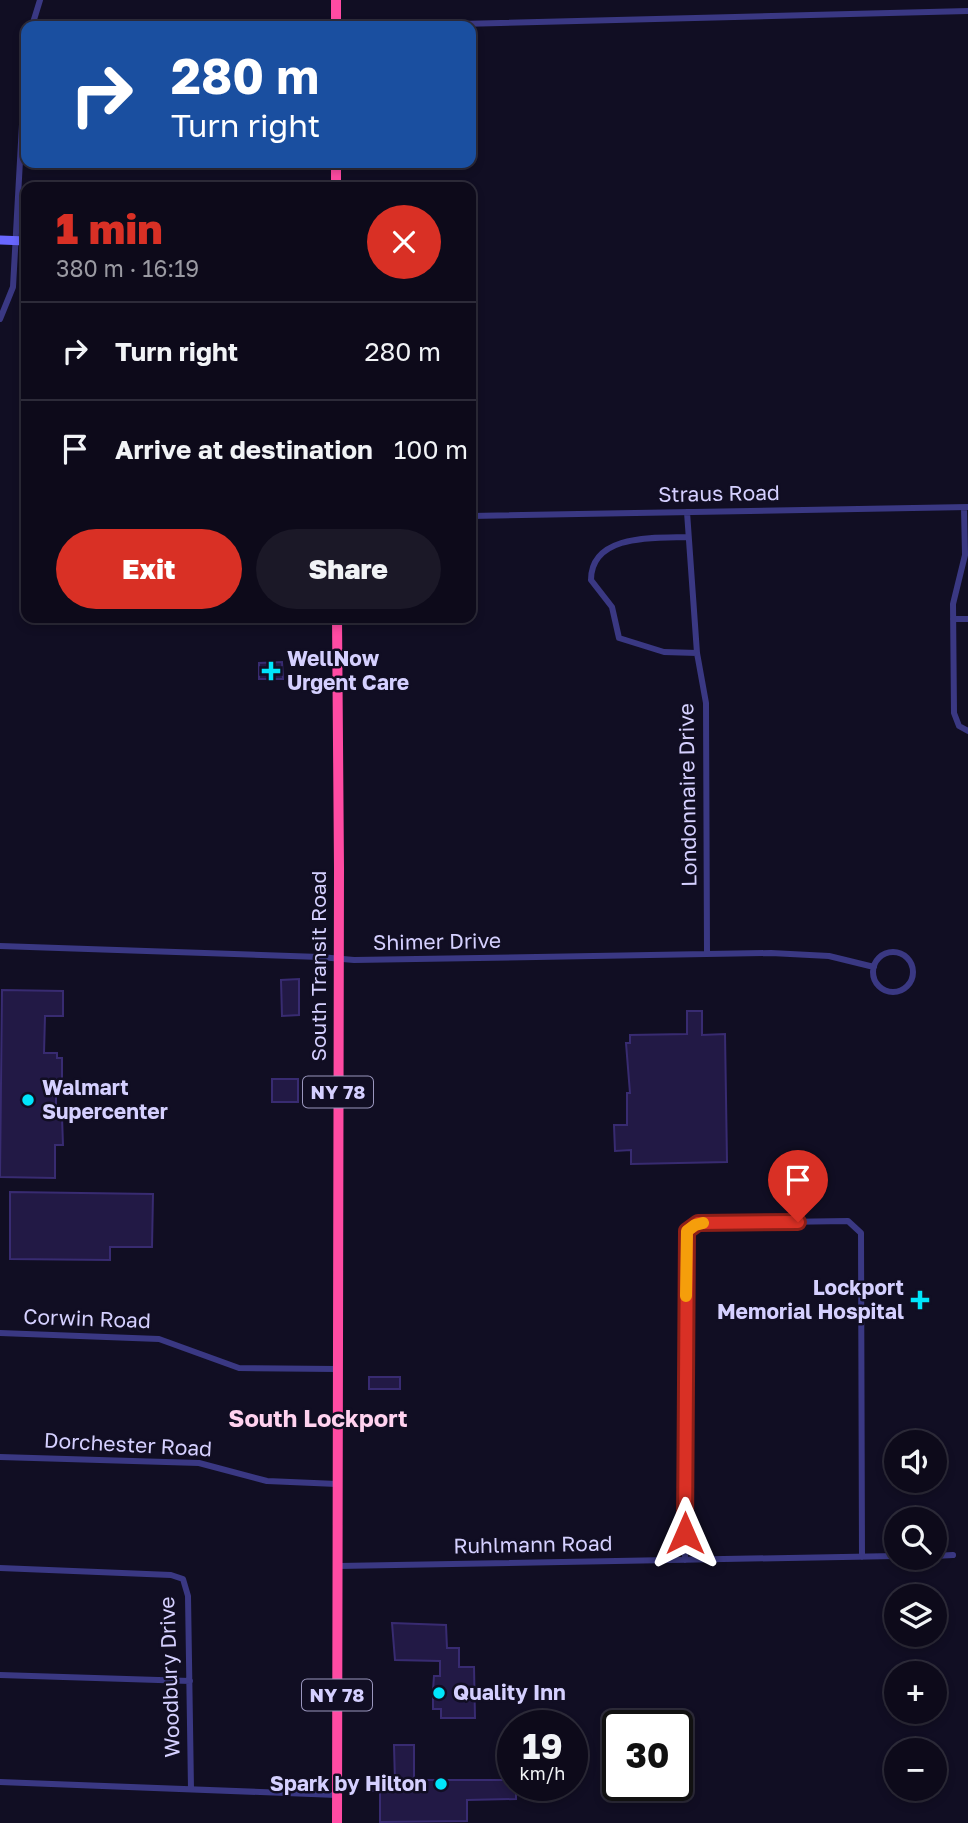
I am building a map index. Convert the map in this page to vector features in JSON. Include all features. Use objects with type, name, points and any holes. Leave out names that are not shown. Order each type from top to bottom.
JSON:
[{"type":"highway","points":[[337,0],[337,21]]},
{"type":"highway","name":"South Transit Road","points":[[337,623],[338,1566]]},
{"type":"highway","name":"NY 78","points":[[337,1823],[338,1566]]},
{"type":"street","points":[[34,21],[40,0]]},
{"type":"street","points":[[476,24],[968,11]]},
{"type":"street","points":[[0,318],[13,286],[21,138]]},
{"type":"street","points":[[0,240],[21,241]]},
{"type":"street","points":[[966,508],[965,555],[955,592],[953,619],[954,713],[959,726],[968,731]]},
{"type":"street","name":"Straus Road","points":[[476,516],[966,508]]},
{"type":"street","name":"Londonnaire Drive","points":[[687,512],[697,653],[706,704],[707,953]]},
{"type":"street","points":[[688,537],[622,541],[596,562],[592,580],[612,607],[619,638],[664,652],[697,653]]},
{"type":"street","points":[[953,619],[968,619]]},
{"type":"street","name":"Shimer Drive","points":[[0,946],[430,960],[707,953],[806,954],[829,956],[874,967]]},
{"type":"street","points":[[901,954],[910,962],[913,975],[911,981],[901,990],[889,991],[878,985],[873,973],[874,967],[882,956],[901,954]]},
{"type":"street","points":[[685,1560],[686,1236],[687,1231],[698,1223],[848,1221],[861,1233],[862,1557]]},
{"type":"street","name":"Corwin Road","points":[[0,1334],[159,1339],[239,1368],[336,1369]]},
{"type":"street","name":"Dorchester Road","points":[[0,1457],[199,1463],[267,1481],[337,1485]]},
{"type":"street","points":[[947,1555],[953,1555]]},
{"type":"street","name":"Ruhlmann Road","points":[[338,1566],[884,1556]]},
{"type":"street","name":"Woodbury Drive","points":[[0,1568],[171,1575],[183,1580],[188,1596],[191,1789]]},
{"type":"street","points":[[0,1675],[190,1681]]},
{"type":"street","points":[[0,1782],[337,1795]]},
{"type":"building","name":"WellNow Urgent Care","points":[[282,662],[283,679],[259,679],[259,663]]},
{"type":"building","points":[[299,979],[299,1015],[282,1016],[281,980]]},
{"type":"building","name":"Walmart Supercenter","points":[[2,990],[63,991],[63,1016],[45,1016],[44,1053],[57,1053],[57,1058],[62,1058],[62,1084],[56,1084],[56,1117],[62,1117],[63,1145],[55,1145],[55,1178],[0,1177]]},
{"type":"building","points":[[687,1011],[702,1011],[702,1035],[725,1034],[727,1162],[631,1164],[631,1150],[615,1151],[614,1125],[627,1125],[627,1093],[630,1093],[626,1043],[630,1043],[630,1035],[687,1034]]},
{"type":"building","points":[[272,1079],[298,1079],[298,1102],[272,1102]]},
{"type":"building","points":[[10,1192],[153,1194],[152,1247],[110,1247],[110,1260],[10,1259]]},
{"type":"building","points":[[369,1377],[400,1377],[400,1389],[369,1389]]},
{"type":"building","points":[[392,1623],[446,1625],[447,1648],[459,1648],[459,1667],[474,1667],[475,1718],[441,1718],[441,1709],[433,1709],[434,1676],[440,1676],[440,1661],[395,1660]]},
{"type":"building","name":"Spark by Hilton","points":[[394,1745],[414,1745],[414,1780],[497,1780],[497,1799],[467,1800],[467,1821],[380,1822],[380,1791],[369,1791],[369,1783],[395,1782]]},
{"type":"slow traffic","points":[[686,1296],[687,1231],[698,1223],[703,1223]]},
{"type":"place","name":"WellNow Urgent Care","points":[[271,671]]},
{"type":"place","name":"Walmart Supercenter","points":[[28,1100]]},
{"type":"place","name":"Lockport Memorial Hospital","points":[[920,1300]]},
{"type":"place","name":"Quality Inn","points":[[439,1693]]},
{"type":"place","name":"Spark by Hilton","points":[[441,1784]]},
{"type":"district","name":"South Lockport","points":[[318,1419]]},
{"type":"route","points":[[685,1533],[687,1231],[698,1223],[798,1222]]}]
